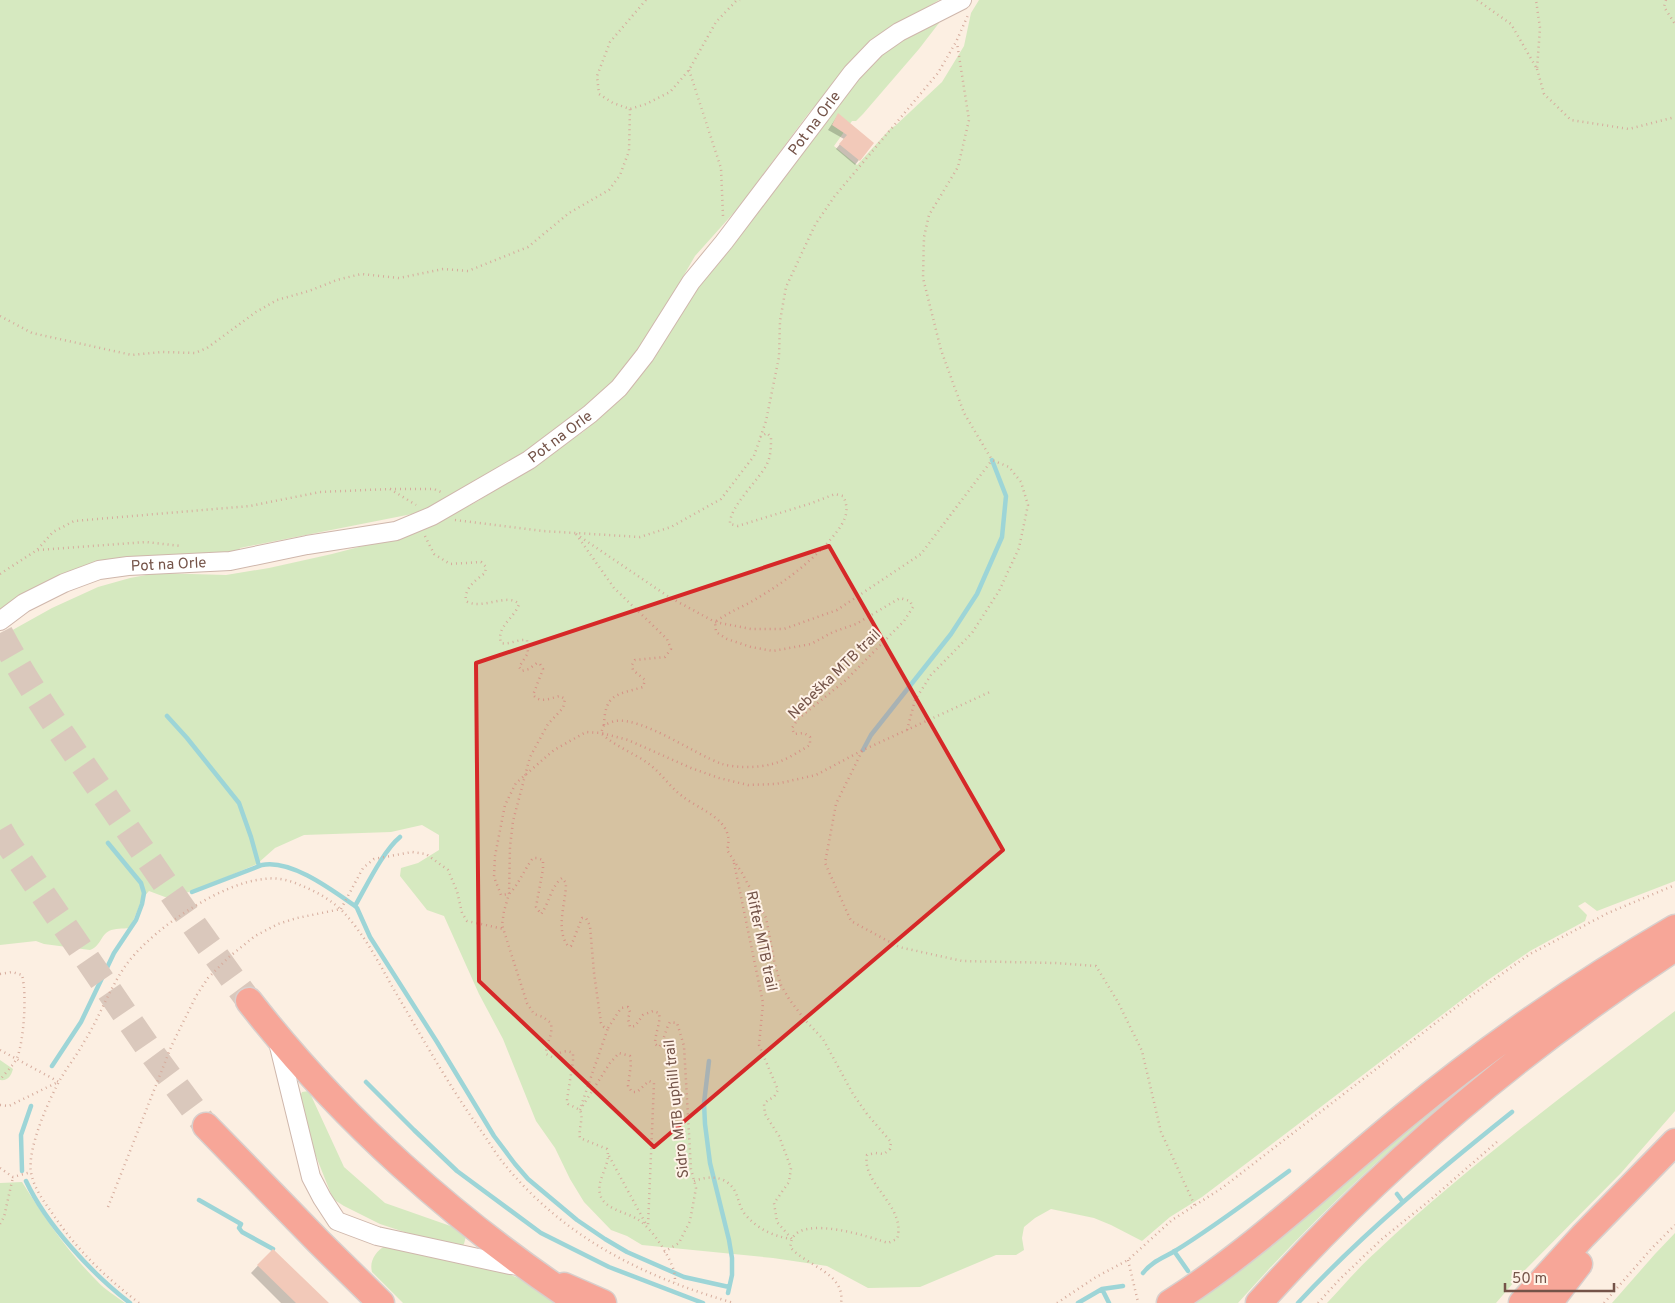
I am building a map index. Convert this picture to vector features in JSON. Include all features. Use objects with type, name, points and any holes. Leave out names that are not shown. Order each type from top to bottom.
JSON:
[{"type":"highway","points":[[1170,1303],[1224,1266],[1471,1063],[1568,994],[1675,928]]},
{"type":"highway","points":[[1259,1303],[1336,1222],[1437,1128],[1587,1008],[1675,948]]},
{"type":"highway","points":[[249,1001],[276,1035],[330,1094],[384,1148],[443,1200],[537,1274],[579,1303]]},
{"type":"highway","points":[[206,1126],[381,1303]]},
{"type":"highway","points":[[1522,1303],[1583,1236],[1675,1142]]},
{"type":"highway","points":[[1549,1303],[1597,1241],[1675,1154]]},
{"type":"highway","points":[[537,1274],[603,1303]]},
{"type":"street","name":"Pot na Orle","points":[[0,621],[24,603],[64,583],[99,570],[128,566],[230,562],[306,545],[396,531],[460,500],[529,460],[590,414],[619,388],[645,355],[691,282],[724,242],[852,73],[876,48],[899,32],[966,4]]},
{"type":"street","points":[[276,1035],[311,1177],[337,1221],[377,1236],[510,1265],[537,1274]]},
{"type":"street","points":[[319,1242],[337,1221]]},
{"type":"path","points":[[646,0],[610,42],[597,76],[599,94],[613,103],[630,109],[646,104],[670,92],[689,70],[716,22],[736,1],[740,0]]},
{"type":"path","points":[[1477,0],[1511,24],[1537,69],[1544,94],[1571,120],[1630,129],[1675,117]]},
{"type":"path","points":[[1536,0],[1540,28],[1537,69]]},
{"type":"path","points":[[1666,0],[1664,7],[1675,24]]},
{"type":"path","points":[[390,488],[426,518],[543,531],[640,537],[671,527],[721,499],[754,456],[766,420],[780,357],[780,321],[786,287],[799,256],[815,225],[834,197],[938,73],[956,42],[966,4]]},
{"type":"path","points":[[907,730],[915,700],[931,674],[972,633],[999,591],[1019,548],[1028,506],[1021,482],[1009,467],[992,460],[964,413],[941,350],[923,278],[924,237],[929,215],[958,168],[969,120],[956,42]]},
{"type":"path","points":[[689,70],[721,168],[724,242]]},
{"type":"path","points":[[0,316],[32,333],[132,355],[162,352],[195,353],[207,348],[256,312],[277,300],[309,291],[337,280],[361,274],[398,278],[443,269],[468,271],[528,248],[569,213],[609,190],[620,175],[629,151],[630,109]]},
{"type":"path","points":[[715,622],[787,579],[814,559],[835,534],[846,516],[847,505],[843,496],[835,494],[738,526],[730,524],[730,518],[734,511],[768,463],[772,446],[771,437],[767,433],[760,437]]},
{"type":"path","points":[[575,533],[669,597],[715,622],[752,629],[784,629],[837,610],[922,554],[992,460]]},
{"type":"path","points":[[0,574],[37,550],[53,532],[74,522],[250,506],[320,492],[390,488],[434,489],[460,500]]},
{"type":"path","points":[[426,518],[428,544],[434,554],[450,564],[481,562],[486,567],[485,573],[469,588],[465,595],[466,601],[471,604],[484,604],[510,599],[517,601],[519,604],[518,609],[502,629],[499,637],[501,643],[506,644],[520,639],[527,640],[528,653],[519,667],[522,671],[529,669],[537,663],[543,669],[533,695],[543,700],[560,696],[565,699],[563,708],[548,724],[530,757],[524,777],[513,821],[510,847],[509,894],[504,911],[504,929],[527,1003],[534,1014],[543,1017],[551,1023],[552,1033],[546,1047],[546,1054],[552,1057],[562,1051],[568,1050],[573,1053],[567,1100],[568,1104],[580,1110],[582,1116],[580,1138],[607,1149],[648,1227],[673,1268],[675,1282]]},
{"type":"path","points":[[575,533],[614,588],[667,639],[671,650],[665,657],[635,660],[632,665],[633,670],[645,680],[643,687],[620,692],[611,699],[604,715],[604,725],[601,733]]},
{"type":"path","points":[[37,550],[146,542],[182,546]]},
{"type":"path","name":"Nebeška MTB trail","points":[[604,725],[616,721],[632,723],[654,730],[723,764],[752,767],[773,764],[810,745],[810,737],[804,733],[794,734],[792,728],[798,719],[846,680],[904,621],[913,607],[910,601],[900,598],[856,624],[833,632],[811,644],[773,651],[751,647],[727,639],[716,632],[715,622]]},
{"type":"path","points":[[608,1028],[604,1027],[601,1023],[590,926],[586,918],[582,918],[578,925],[571,946],[568,946],[564,940],[562,917],[566,883],[562,878],[558,881],[546,908],[541,914],[536,907],[543,870],[542,860],[533,858],[524,870],[516,887],[509,894],[501,894],[494,877],[494,856],[505,805],[516,783],[554,750],[586,732],[601,733],[628,740],[719,778],[748,784],[776,784],[816,775],[863,750],[992,691]]},
{"type":"path","points":[[601,733],[609,741],[630,751],[650,765],[680,795],[719,820],[727,829],[730,840],[727,850],[742,873],[766,918],[781,985],[789,999],[823,1039],[867,1114],[891,1142],[890,1149],[884,1154],[875,1153],[867,1155],[866,1161],[868,1170],[896,1216],[900,1230],[897,1238],[888,1243],[865,1235],[819,1228],[798,1232],[792,1239],[790,1247],[795,1253],[819,1268],[839,1284],[842,1296],[841,1303]]},
{"type":"path","points":[[863,750],[836,804],[825,863],[851,921],[899,948],[962,961],[1056,963],[1096,966],[1118,1002],[1142,1051],[1161,1132],[1194,1206]]},
{"type":"path","points":[[341,909],[363,868],[374,859],[412,852],[426,854],[448,870],[457,891],[462,913],[467,921],[504,929]]},
{"type":"path","name":"Rifter MTB trail","points":[[734,861],[763,1003],[759,1045],[778,1090],[774,1097],[764,1104],[766,1114],[779,1136],[791,1168],[789,1182],[774,1203],[777,1222],[792,1239]]},
{"type":"path","points":[[139,1303],[100,1272],[78,1249],[41,1197],[31,1172],[30,1160],[33,1148],[42,1121],[59,1082],[85,1042],[130,961],[151,937],[181,914],[245,882],[266,878],[305,886],[341,909],[368,946],[464,1107],[502,1162],[520,1184],[548,1210],[589,1242],[634,1265],[734,1303]]},
{"type":"path","points":[[1057,1303],[1096,1277],[1128,1260],[1172,1220],[1222,1188],[1468,998],[1530,954],[1608,913],[1675,885]]},
{"type":"path","points":[[108,1207],[171,1046],[196,996],[208,978],[229,957],[255,936],[278,924],[341,909]]},
{"type":"path","points":[[0,974],[12,972],[22,976],[25,985],[21,1040],[16,1058],[0,1080]]},
{"type":"path","name":"Sidro MTB uphill trail","points":[[580,1110],[608,1028],[621,1008],[628,1007],[630,1027],[635,1026],[643,1015],[653,1011],[659,1012],[660,1020],[655,1044],[659,1047],[665,1038],[670,1022],[677,1024],[684,1046],[692,1169],[696,1188],[690,1221],[679,1243],[664,1252]]},
{"type":"path","points":[[0,1050],[59,1082]]},
{"type":"path","points":[[580,1110],[610,1063],[619,1053],[630,1056],[632,1064],[628,1086],[632,1092],[637,1092],[649,1081],[654,1083],[648,1227]]},
{"type":"path","points":[[0,1105],[9,1106],[59,1082]]},
{"type":"path","points":[[1318,1303],[1382,1239],[1498,1141]]},
{"type":"path","points":[[609,1155],[598,1186],[602,1199],[613,1209],[636,1218],[648,1227]]},
{"type":"path","points":[[0,1168],[13,1177]]},
{"type":"path","points":[[13,1177],[31,1172]]},
{"type":"path","points":[[0,1224],[4,1217],[13,1177]]},
{"type":"path","points":[[694,1181],[707,1177],[720,1178],[733,1188],[744,1212],[760,1229],[780,1237],[792,1239]]},
{"type":"path","points":[[1604,1303],[1652,1248],[1675,1225]]},
{"type":"path","points":[[1128,1260],[1138,1302]]},
{"type":"highlighted area","points":[[829,546],[1003,850],[654,1147],[479,981],[476,663]]},
{"type":"green space","points":[[0,0],[939,0],[900,24],[859,55],[808,114],[738,208],[695,256],[640,351],[594,402],[518,460],[513,458],[452,496],[412,514],[240,548],[238,553],[97,574],[0,621]]},
{"type":"green space","points":[[979,0],[1675,0],[1675,881],[1597,911],[1585,902],[1578,906],[1587,915],[1585,921],[1530,951],[1488,980],[1202,1197],[1170,1217],[1142,1241],[1094,1218],[1051,1209],[1024,1227],[1022,1238],[1024,1250],[1016,1255],[996,1255],[920,1287],[868,1288],[827,1266],[773,1258],[642,1245],[627,1236],[611,1230],[584,1202],[555,1148],[536,1121],[503,1039],[479,994],[444,916],[427,910],[400,876],[401,868],[418,863],[439,850],[439,835],[422,825],[391,832],[304,835],[275,848],[257,864],[173,898],[149,891],[129,928],[109,931],[90,950],[44,944],[36,941],[0,945],[0,637],[52,608],[98,587],[157,573],[226,575],[332,554],[428,527],[478,501],[583,432],[596,421],[672,326],[707,273],[750,218],[773,193],[796,159],[869,65],[902,35],[933,19],[939,23],[919,49],[863,114],[856,121],[852,121],[834,146],[857,165],[891,128],[942,82],[964,46],[971,13]]},
{"type":"green space","points":[[1675,1011],[1675,1111],[1621,1173],[1521,1274],[1496,1303],[1327,1303],[1370,1257],[1448,1188],[1523,1127]]},
{"type":"green space","points":[[0,1060],[13,1069],[10,1076],[5,1080],[0,1080]]},
{"type":"green space","points":[[1476,1073],[1478,1075],[1415,1128],[1354,1184],[1295,1242],[1238,1303],[1191,1303]]},
{"type":"green space","points":[[309,1091],[344,1167],[385,1203],[459,1229],[466,1236],[461,1247],[447,1246],[380,1224],[333,1199],[306,1131],[300,1096],[302,1092]]},
{"type":"green space","points":[[22,1182],[66,1246],[86,1270],[107,1290],[125,1303],[0,1303],[0,1183]]},
{"type":"green space","points":[[1675,1233],[1675,1303],[1612,1303],[1655,1254]]},
{"type":"green space","points":[[385,1246],[499,1270],[532,1284],[560,1303],[403,1303],[372,1272],[371,1268],[374,1257]]},
{"type":"building","points":[[838,113],[874,143],[860,161],[839,144],[847,135],[832,125]]},
{"type":"building","points":[[273,1249],[329,1303],[296,1303],[257,1265]]},
{"type":"waterway","points":[[863,750],[871,735],[951,634],[977,594],[1002,537],[1006,496],[992,460]]},
{"type":"waterway","points":[[167,716],[239,803],[259,866]]},
{"type":"waterway","points":[[355,906],[381,860],[400,837]]},
{"type":"waterway","points":[[52,1066],[81,1022],[114,953],[136,920],[142,904],[144,893],[141,883],[108,843]]},
{"type":"waterway","points":[[192,892],[262,865],[273,864],[311,877],[355,906],[370,937],[494,1136],[528,1179],[577,1220],[627,1252],[684,1277],[729,1287]]},
{"type":"waterway","points":[[709,1061],[704,1103],[705,1124],[710,1163],[732,1258],[732,1275],[728,1293]]},
{"type":"waterway","points":[[366,1082],[457,1171],[541,1233],[609,1267],[703,1303]]},
{"type":"waterway","points":[[22,1171],[21,1135],[31,1106]]},
{"type":"waterway","points":[[1298,1303],[1374,1228],[1428,1180],[1512,1112]]},
{"type":"waterway","points":[[1143,1273],[1153,1263],[1204,1232],[1289,1171]]},
{"type":"waterway","points":[[26,1181],[45,1214],[71,1247],[101,1278],[130,1303]]},
{"type":"waterway","points":[[1397,1194],[1403,1202]]},
{"type":"waterway","points":[[199,1200],[241,1224],[239,1228],[242,1232],[273,1249]]},
{"type":"waterway","points":[[1174,1251],[1188,1271]]},
{"type":"waterway","points":[[1078,1303],[1102,1289],[1123,1286]]},
{"type":"waterway","points":[[1102,1289],[1109,1303]]},
{"type":"tunnel","points":[[0,633],[12,656],[54,722],[180,905],[249,1001]]},
{"type":"tunnel","points":[[0,830],[151,1052],[206,1126]]}]
